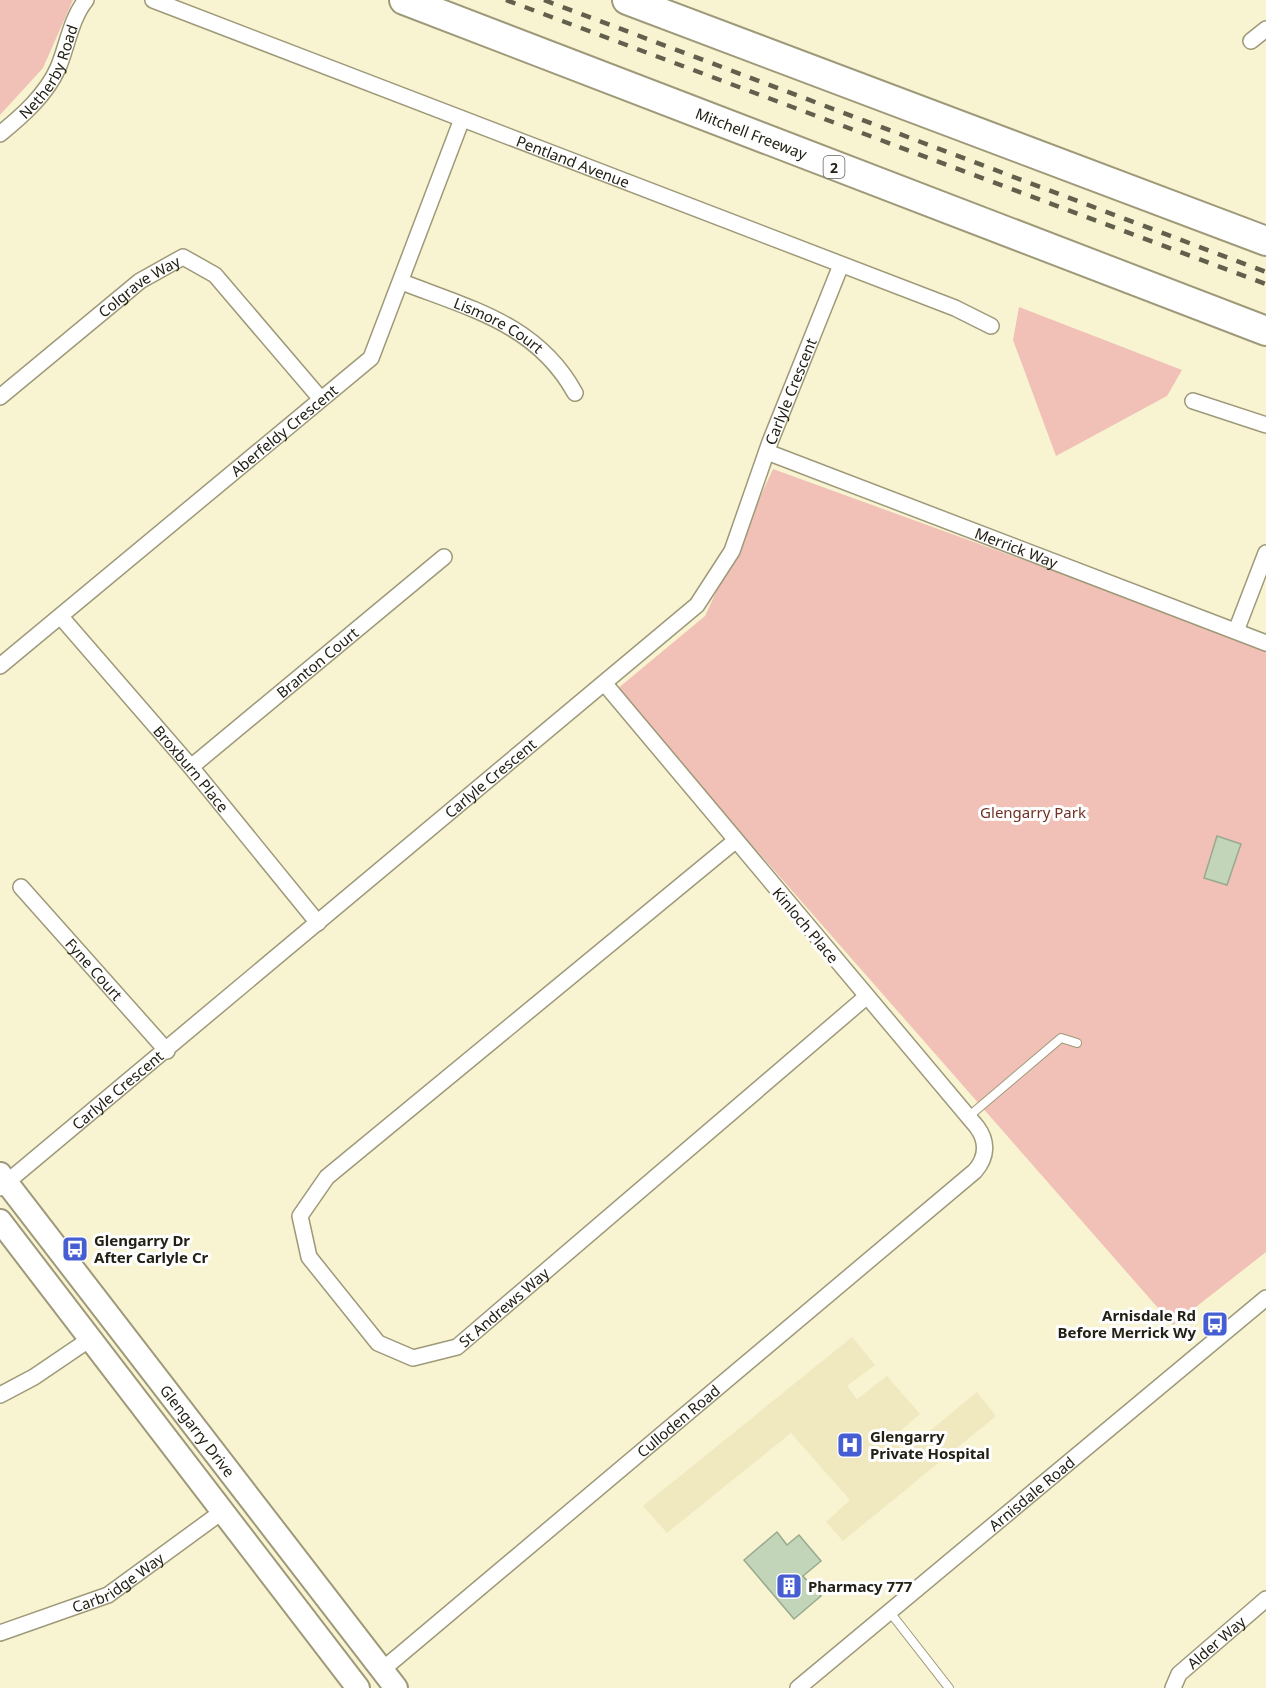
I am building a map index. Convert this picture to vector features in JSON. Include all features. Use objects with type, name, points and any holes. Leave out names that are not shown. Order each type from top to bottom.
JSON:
[{"type":"highway","name":"Mitchell Freeway","points":[[404,0],[1266,331]]},
{"type":"highway","points":[[627,0],[1266,241]]},
{"type":"main road","name":"Glengarry Drive","points":[[2,1182],[396,1688]]},
{"type":"main road","name":"Glengarry Drive","points":[[0,1221],[358,1688]]},
{"type":"street","name":"Netherby Road","points":[[0,134],[31,106],[46,88],[57,70],[79,11],[86,0]]},
{"type":"street","name":"Pentland Avenue","points":[[153,0],[955,308],[991,326]]},
{"type":"street","points":[[1251,41],[1266,28]]},
{"type":"street","name":"Aberfeldy Crescent","points":[[0,666],[320,398],[371,358],[402,282],[462,119]]},
{"type":"street","name":"Colgrave Way","points":[[0,397],[140,281],[183,257],[215,275],[320,398]]},
{"type":"street","name":"Carlyle Crescent","points":[[2,1182],[167,1051],[697,605],[732,551],[767,452],[841,265]]},
{"type":"street","name":"Lismore Court","points":[[402,282],[500,321],[526,335],[555,361],[575,393]]},
{"type":"street","points":[[1193,400],[1266,425]]},
{"type":"street","name":"Merrick Way","points":[[767,452],[1266,643]]},
{"type":"street","points":[[1236,631],[1266,553]]},
{"type":"street","name":"Branton Court","points":[[191,767],[444,557]]},
{"type":"street","name":"Broxburn Place","points":[[61,617],[191,767],[318,923]]},
{"type":"street","name":"Kinloch Place","points":[[605,684],[968,1117],[985,1141],[984,1157],[975,1170]]},
{"type":"street","name":"St Andrews Way","points":[[735,841],[327,1177],[300,1215],[309,1257],[378,1343],[413,1358],[457,1347],[866,997]]},
{"type":"street","name":"Fyne Court","points":[[21,887],[167,1051]]},
{"type":"street","name":"Culloden Road","points":[[381,1670],[975,1170]]},
{"type":"street","name":"Arnisdale Road","points":[[798,1688],[1266,1299]]},
{"type":"street","points":[[0,1395],[34,1377],[90,1339]]},
{"type":"street","name":"Carbridge Way","points":[[0,1633],[108,1595],[223,1510]]},
{"type":"street","name":"Alder Way","points":[[1173,1688],[1179,1674],[1266,1599]]},
{"type":"lane","points":[[968,1117],[1061,1038],[1077,1043]]},
{"type":"lane","points":[[889,1611],[949,1688]]},
{"type":"shaded area","name":"Glengarry Private Hospital","points":[[852,1337],[875,1365],[847,1386],[857,1399],[887,1376],[920,1414],[892,1438],[904,1452],[977,1392],[996,1416],[843,1541],[826,1522],[850,1500],[791,1433],[667,1533],[643,1506]]},
{"type":"green space","points":[[0,0],[73,0],[43,68],[0,115]]},
{"type":"green space","points":[[1019,307],[1182,370],[1167,396],[1056,456],[1013,340]]},
{"type":"green space","name":"Glengarry Park","points":[[773,469],[1266,648],[1266,1252],[1173,1325],[616,690],[705,616]]},
{"type":"building","points":[[1217,836],[1241,844],[1227,885],[1204,878]]},
{"type":"building","name":"Pharmacy 777","points":[[777,1532],[787,1545],[799,1535],[821,1561],[803,1576],[821,1596],[794,1619],[744,1560]]},
{"type":"railway","points":[[506,0],[1266,284]]},
{"type":"railway","points":[[544,0],[1266,272]]},
{"type":"place","name":"Glengarry Dr After Carlyle Cr","points":[[75,1249]]},
{"type":"place","name":"Arnisdale Rd Before Merrick Wy","points":[[1215,1324]]},
{"type":"place","name":"Glengarry Private Hospital","points":[[850,1445]]},
{"type":"place","name":"Pharmacy 777","points":[[789,1586]]}]
